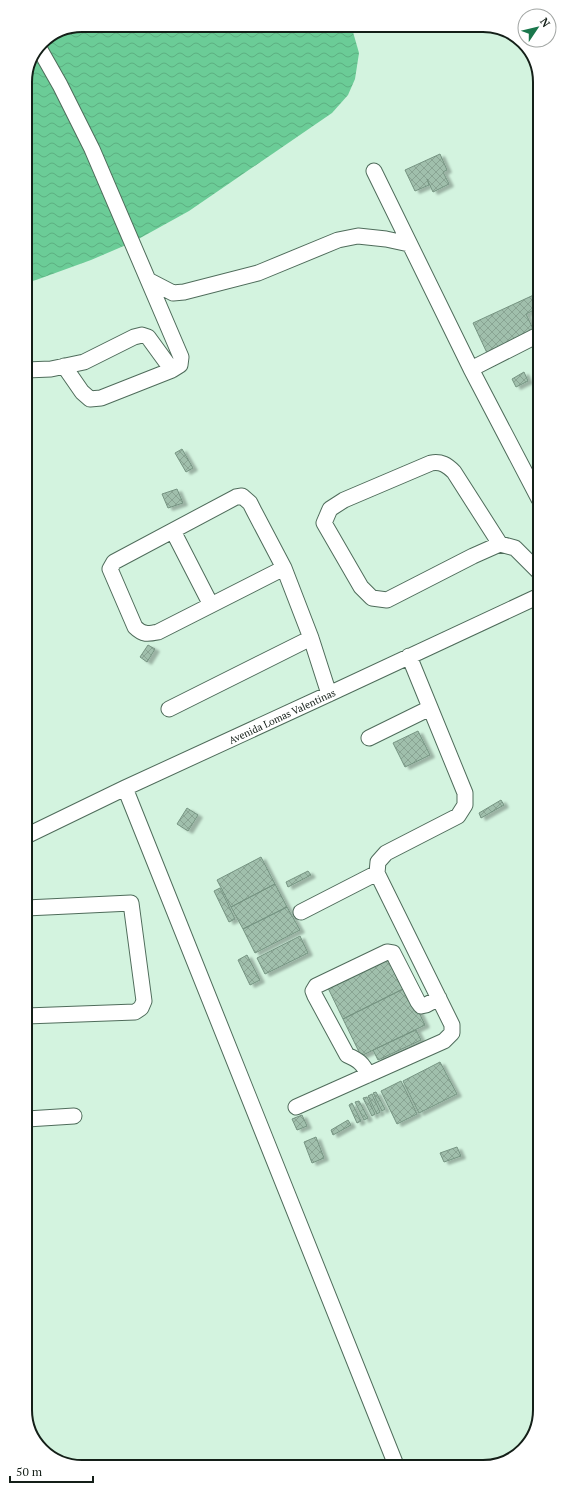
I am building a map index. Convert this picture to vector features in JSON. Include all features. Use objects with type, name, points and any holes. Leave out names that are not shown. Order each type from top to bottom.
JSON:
[{"type":"street","points":[[42,52],[60,85],[92,149],[181,357],[180,365],[172,370],[101,398],[90,399],[82,392],[64,366]]},
{"type":"street","points":[[374,172],[471,369],[533,488]]},
{"type":"street","points":[[148,280],[174,293],[184,292],[258,273],[338,240],[358,236],[386,239],[409,244]]},
{"type":"street","points":[[32,370],[51,368],[84,362],[134,336],[142,335],[148,337],[172,370]]},
{"type":"street","points":[[471,369],[533,338]]},
{"type":"street","points":[[500,544],[387,600],[372,598],[361,587],[324,523],[330,509],[344,500],[431,463],[438,462],[447,465],[454,472],[500,544],[514,548],[533,566]]},
{"type":"street","points":[[284,568],[158,632],[147,634],[140,632],[135,626],[112,576],[110,566],[114,562],[236,497],[242,496],[250,504],[284,568],[311,638],[329,694]]},
{"type":"street","points":[[173,531],[211,605]]},
{"type":"street","name":"Avenida Lomas Valentinas","points":[[32,833],[125,788],[533,599]]},
{"type":"street","points":[[169,709],[311,638]]},
{"type":"street","points":[[296,1107],[444,1041],[452,1033],[452,1025],[377,873],[378,862],[386,853],[458,816],[465,805],[465,793],[408,656]]},
{"type":"street","points":[[369,738],[430,708]]},
{"type":"street","points":[[125,788],[394,1460]]},
{"type":"street","points":[[301,912],[377,873]]},
{"type":"street","points":[[32,908],[131,903],[144,1001],[141,1008],[134,1012],[32,1016]]},
{"type":"street","points":[[368,1075],[364,1064],[347,1055],[314,996],[313,991],[316,986],[387,952],[393,953],[421,1006],[439,998]]},
{"type":"street","points":[[32,1119],[74,1116]]},
{"type":"water","points":[[82,32],[353,32],[359,53],[355,79],[348,95],[332,113],[189,211],[133,242],[91,260],[32,281],[32,79],[40,54],[54,40],[72,33]]},
{"type":"building","points":[[440,154],[447,170],[443,172],[449,184],[433,192],[427,179],[429,185],[415,191],[405,170]]},
{"type":"building","points":[[533,295],[533,310],[526,314],[533,331],[487,353],[473,323]]},
{"type":"building","points":[[524,372],[528,381],[516,387],[512,379]]},
{"type":"building","points":[[182,449],[193,468],[186,472],[175,453]]},
{"type":"building","points":[[177,489],[183,503],[168,508],[162,494]]},
{"type":"building","points":[[148,645],[155,649],[147,662],[140,657]]},
{"type":"building","points":[[418,731],[430,755],[405,767],[393,743]]},
{"type":"building","points":[[501,800],[504,805],[481,818],[479,813]]},
{"type":"building","points":[[187,808],[198,815],[188,831],[177,824]]},
{"type":"building","points":[[261,857],[275,884],[231,907],[217,880]]},
{"type":"building","points":[[308,871],[311,875],[288,887],[286,882]]},
{"type":"building","points":[[275,884],[287,907],[243,929],[231,907]]},
{"type":"building","points":[[220,888],[235,919],[229,922],[214,891]]},
{"type":"building","points":[[287,907],[300,930],[255,953],[243,929]]},
{"type":"building","points":[[300,936],[308,953],[265,974],[257,958]]},
{"type":"building","points":[[247,955],[260,980],[250,985],[238,960]]},
{"type":"building","points":[[392,957],[407,987],[343,1019],[328,988]]},
{"type":"building","points":[[407,987],[425,1025],[361,1056],[343,1019]]},
{"type":"building","points":[[416,1030],[421,1040],[378,1060],[373,1050]]},
{"type":"building","points":[[440,1062],[457,1094],[419,1113],[403,1081]]},
{"type":"building","points":[[401,1081],[417,1114],[397,1124],[381,1091]]},
{"type":"building","points":[[376,1092],[385,1109],[382,1111],[373,1093]]},
{"type":"building","points":[[372,1094],[380,1112],[377,1114],[368,1096]]},
{"type":"building","points":[[367,1097],[375,1114],[372,1116],[363,1098]]},
{"type":"building","points":[[359,1101],[368,1118],[364,1120],[355,1102]]},
{"type":"building","points":[[352,1103],[361,1121],[357,1123],[349,1105]]},
{"type":"building","points":[[302,1115],[307,1126],[297,1130],[292,1119]]},
{"type":"building","points":[[348,1120],[351,1125],[333,1135],[331,1130]]},
{"type":"building","points":[[316,1137],[324,1158],[312,1163],[304,1142]]},
{"type":"building","points":[[457,1147],[461,1156],[444,1162],[440,1153]]}]
